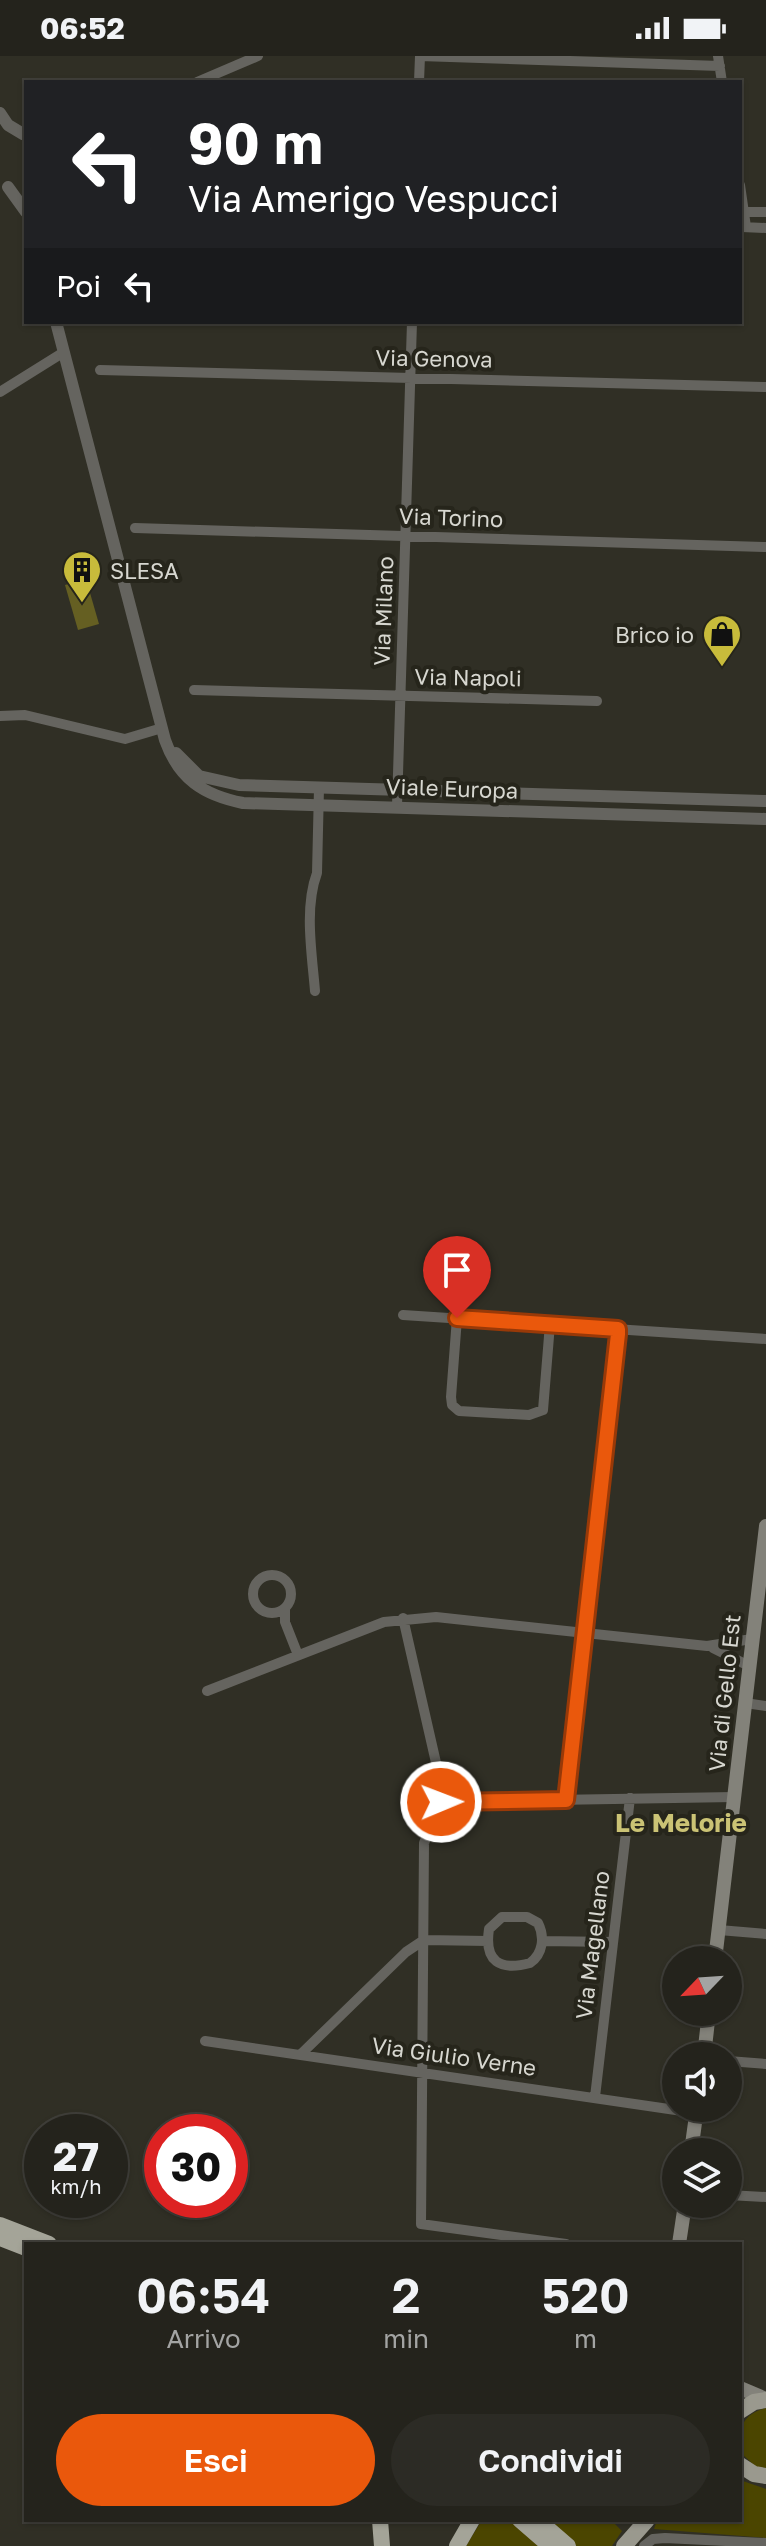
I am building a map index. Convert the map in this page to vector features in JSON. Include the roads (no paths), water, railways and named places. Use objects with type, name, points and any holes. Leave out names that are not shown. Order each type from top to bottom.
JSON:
[{"type":"highway","points":[[0,2225],[44,2242]]},
{"type":"highway","points":[[0,2238],[24,2247]]},
{"type":"highway","points":[[380,2522],[382,2546]]},
{"type":"highway","points":[[457,2546],[471,2522]]},
{"type":"highway","points":[[522,2522],[550,2546]]},
{"type":"highway","points":[[540,2522],[568,2546]]},
{"type":"main road","name":"Via di Gello Est","points":[[717,1946],[766,1526]]},
{"type":"main road","points":[[679,2242],[683,2218]]},
{"type":"main road","points":[[742,2389],[766,2400]]},
{"type":"main road","points":[[742,2410],[754,2402],[766,2400]]},
{"type":"main road","points":[[624,2546],[645,2522]]},
{"type":"street","points":[[202,80],[258,56]]},
{"type":"street","points":[[419,80],[420,56],[719,61]]},
{"type":"street","points":[[0,113],[8,125],[24,134]]},
{"type":"street","points":[[0,137],[10,133],[24,135]]},
{"type":"street","points":[[4,186],[24,210]]},
{"type":"street","points":[[742,196],[745,212],[743,226],[766,228]]},
{"type":"street","points":[[745,212],[766,212]]},
{"type":"street","name":"Viale Europa","points":[[57,324],[163,734],[182,774],[206,792],[243,803],[766,819]]},
{"type":"street","name":"Via Milano","points":[[397,806],[412,324]]},
{"type":"street","points":[[0,392],[64,352]]},
{"type":"street","name":"Via Genova","points":[[100,370],[766,387]]},
{"type":"street","name":"Via Torino","points":[[135,528],[766,547]]},
{"type":"street","name":"Via Napoli","points":[[194,690],[597,701]]},
{"type":"street","points":[[0,716],[25,715],[125,739],[163,734]]},
{"type":"street","name":"Viale Europa","points":[[163,734],[193,772],[212,781],[319,788],[766,801]]},
{"type":"street","points":[[315,991],[311,929],[313,884],[317,873],[319,788]]},
{"type":"street","points":[[403,1315],[766,1339]]},
{"type":"street","points":[[457,1318],[452,1405],[459,1411],[473,1412],[533,1415],[543,1410],[550,1324]]},
{"type":"street","points":[[566,1800],[618,1329]]},
{"type":"street","points":[[285,1622],[260,1610],[253,1599],[254,1586],[264,1576],[277,1575],[287,1582],[291,1598],[285,1609],[285,1622],[298,1655]]},
{"type":"street","points":[[273,1614],[285,1609]]},
{"type":"street","points":[[207,1691],[384,1622],[403,1618],[436,1617],[707,1646],[728,1653],[749,1666]]},
{"type":"street","points":[[403,1618],[437,1761],[441,1802],[424,1843],[421,2224],[552,2242]]},
{"type":"street","points":[[707,1646],[752,1639]]},
{"type":"street","points":[[745,1703],[766,1706]]},
{"type":"street","points":[[441,1802],[734,1797]]},
{"type":"street","name":"Via Magellano","points":[[595,2097],[630,1798]]},
{"type":"street","points":[[502,1917],[534,1919],[541,1928],[542,1941],[535,1960],[525,1965],[496,1963],[490,1954],[488,1941],[492,1923],[502,1917]]},
{"type":"street","points":[[719,1930],[766,1934]]},
{"type":"street","points":[[301,2054],[406,1952],[424,1940],[488,1941]]},
{"type":"street","points":[[542,1941],[613,1942]]},
{"type":"street","name":"Via Giulio Verne","points":[[205,2041],[662,2106]]},
{"type":"street","points":[[742,2062],[766,2064]]},
{"type":"street","points":[[742,2196],[766,2197]]},
{"type":"street","points":[[644,2546],[653,2539],[671,2538],[766,2543]]},
{"type":"place","name":"SLESA","points":[[82,604]]},
{"type":"place","name":"Brico io","points":[[722,668]]},
{"type":"district","name":"Le Melorie","points":[[681,1822]]}]
